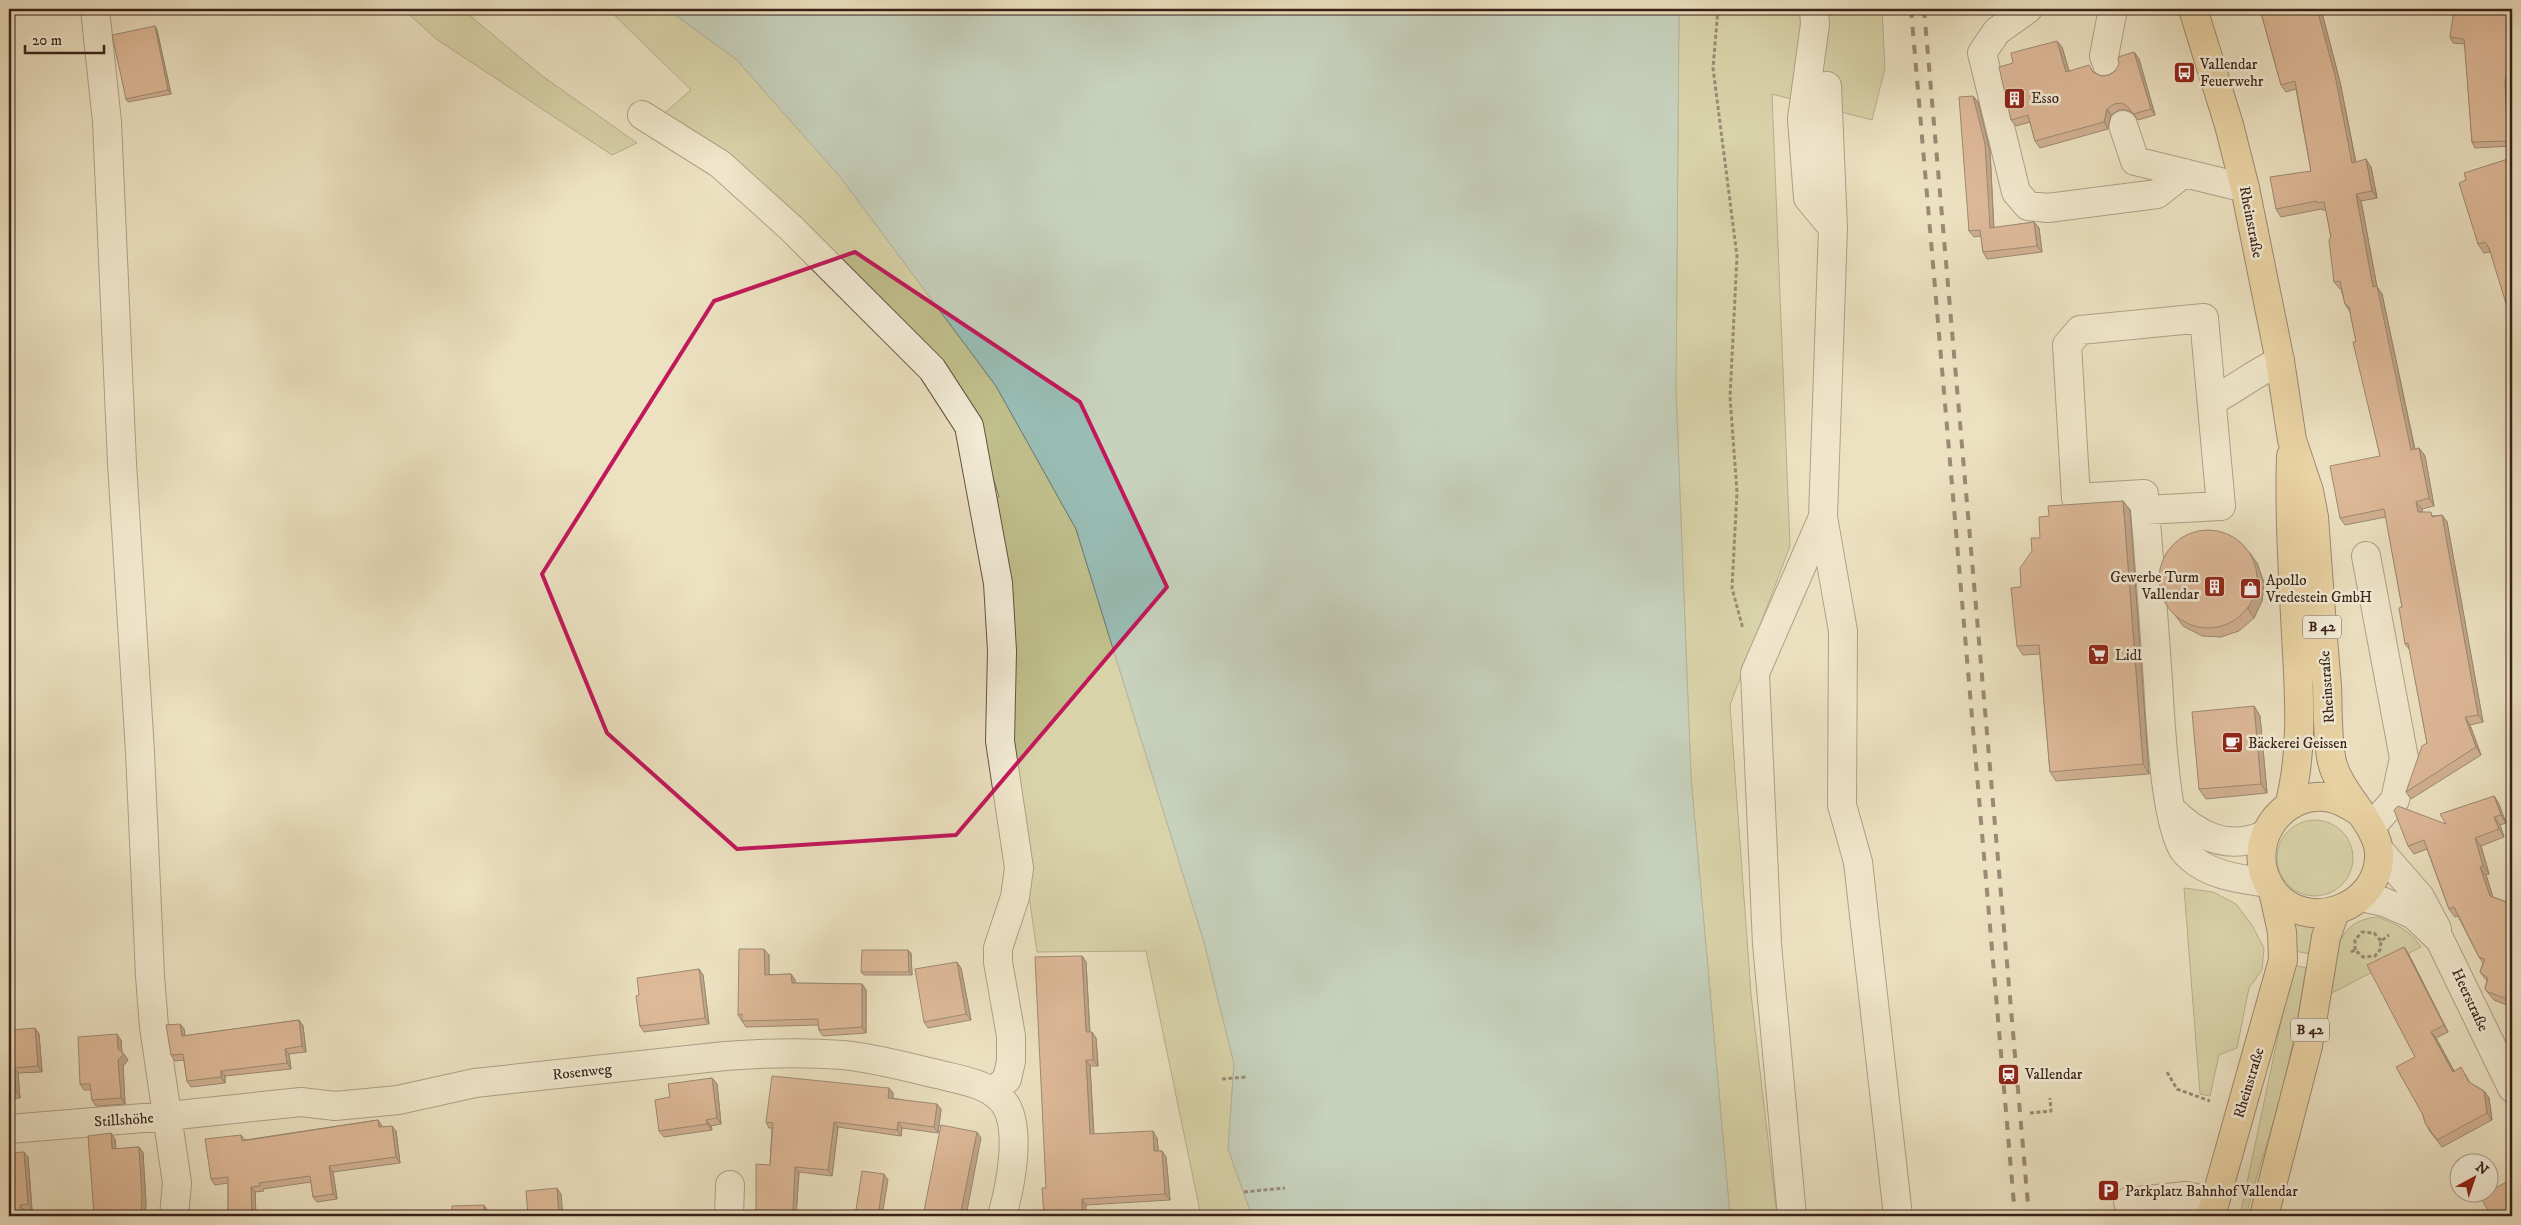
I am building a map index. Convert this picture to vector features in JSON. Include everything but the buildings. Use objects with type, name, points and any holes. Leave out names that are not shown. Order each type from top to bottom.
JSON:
[{"type":"main road","name":"Rheinstraße","points":[[2193,9],[2229,126],[2245,188],[2280,361],[2292,440],[2290,518],[2301,725],[2296,776],[2289,806]]},
{"type":"main road","name":"Rheinstraße","points":[[2292,440],[2310,490],[2314,517],[2332,761],[2369,830]]},
{"type":"main road","name":"Rheinstraße","points":[[2212,1209],[2281,971],[2283,956],[2282,932],[2261,859],[2264,835],[2278,814],[2289,806],[2310,798],[2332,798],[2369,830]]},
{"type":"main road","points":[[2270,887],[2286,903],[2301,911],[2317,914],[2335,912],[2348,907],[2361,897],[2375,874],[2369,830]]},
{"type":"main road","name":"B 42","points":[[2264,1216],[2308,1046],[2326,937],[2335,912]]},
{"type":"street","points":[[95,9],[107,122],[121,453],[140,752],[150,976],[154,1027],[168,1116]]},
{"type":"street","points":[[1814,9],[1815,24],[1802,119],[1808,198],[1833,228]]},
{"type":"street","points":[[2028,9],[1997,31],[1982,53],[2016,192],[2028,206],[2048,208],[2157,194],[2184,173]]},
{"type":"street","points":[[2108,67],[2104,56],[2113,9]]},
{"type":"street","points":[[1827,86],[1833,228],[1823,517],[1843,631],[1842,805],[1858,862],[1898,1216]]},
{"type":"street","points":[[642,115],[720,164],[791,228],[932,369],[970,426],[998,583],[1002,651],[1000,741],[1019,868],[1015,897],[998,948],[998,962],[1011,1036],[1011,1061],[1006,1079],[993,1092],[1005,1104],[1012,1122],[1012,1162],[1002,1216]]},
{"type":"street","points":[[2123,125],[2135,161],[2245,188]]},
{"type":"street","points":[[2144,494],[2076,498],[2067,345],[2080,330],[2204,318],[2221,506],[2146,510],[2164,762],[2171,809],[2180,845],[2194,860],[2220,874],[2270,887]]},
{"type":"street","points":[[2212,401],[2232,390],[2255,373],[2280,361]]},
{"type":"street","points":[[1792,1216],[1767,944],[1755,673],[1823,517]]},
{"type":"street","points":[[2366,556],[2404,758],[2395,800],[2369,830]]},
{"type":"street","points":[[2171,809],[2192,827],[2212,838],[2242,842],[2264,835]]},
{"type":"street","name":"Heerstraße","points":[[2369,830],[2420,896],[2435,922],[2440,940],[2512,1088]]},
{"type":"street","name":"Heerstraße","points":[[2361,897],[2384,902],[2414,915],[2440,940]]},
{"type":"street","name":"Rosenweg","points":[[168,1116],[301,1102],[335,1106],[398,1100],[474,1084],[761,1053],[843,1055],[889,1063],[974,1083],[993,1092]]},
{"type":"street","name":"Stillshöhe","points":[[9,1129],[168,1116],[177,1183],[174,1216]]},
{"type":"street","points":[[729,1216],[730,1185]]},
{"type":"street","points":[[2128,1202],[2186,1196],[2212,1209]]},
{"type":"path","points":[[1718,9],[1713,68],[1737,256],[1730,397],[1736,492],[1732,588],[1755,673]]},
{"type":"path","points":[[2381,941],[2395,931]]},
{"type":"path","points":[[2362,932],[2374,933],[2381,941],[2380,950],[2375,956],[2363,958],[2356,950],[2355,940],[2362,932]]},
{"type":"path","points":[[2348,955],[2356,950]]},
{"type":"path","points":[[2167,1072],[2177,1089],[2210,1101]]},
{"type":"path","points":[[1222,1080],[1246,1077]]},
{"type":"path","points":[[2030,1113],[2051,1111],[2050,1098]]},
{"type":"path","points":[[1244,1192],[1285,1188]]},
{"type":"highlighted area","points":[[855,252],[1080,402],[1167,587],[956,835],[737,849],[607,733],[542,574],[714,301]]},
{"type":"green space","points":[[403,9],[462,9],[541,75],[637,143],[612,155],[436,39]]},
{"type":"green space","points":[[608,9],[667,9],[736,59],[841,178],[996,386],[1076,529],[1204,942],[1234,1064],[1228,1149],[1252,1216],[1201,1216],[1146,951],[1037,952],[1011,770],[994,498],[999,497],[977,426],[662,115],[691,90]]},
{"type":"green space","points":[[1679,9],[1882,9],[1885,68],[1872,120],[1772,94],[1790,546],[1730,705],[1751,994],[1777,1216],[1730,1216],[1691,778],[1676,391]]},
{"type":"green space","points":[[2315,820],[2330,823],[2342,831],[2350,843],[2353,858],[2350,873],[2342,885],[2330,893],[2315,896],[2300,893],[2288,885],[2280,873],[2277,858],[2280,843],[2288,831],[2300,823]]},
{"type":"green space","points":[[2184,888],[2213,892],[2236,904],[2252,925],[2264,948],[2262,970],[2249,988],[2237,1048],[2219,1055],[2210,1096],[2200,1094]]},
{"type":"green space","points":[[2378,917],[2408,932],[2421,947],[2328,995],[2335,956],[2344,934],[2352,926],[2363,920]]},
{"type":"green space","points":[[2290,921],[2315,927],[2310,954],[2294,951]]},
{"type":"green space","points":[[2293,965],[2306,968],[2298,1017],[2280,1099],[2246,1216],[2240,1216]]},
{"type":"water","points":[[667,9],[1679,9],[1676,391],[1691,778],[1730,1216],[1252,1216],[1228,1149],[1234,1064],[1204,942],[1076,529],[996,386],[841,178],[736,59]]},
{"type":"railway","points":[[1911,9],[2015,1216]]},
{"type":"railway","points":[[1924,9],[2029,1216]]},
{"type":"place","name":"Vallendar Feuerwehr","points":[[2184,73]]},
{"type":"place","name":"Esso","points":[[2015,98]]},
{"type":"place","name":"Gewerbe Turm Vallendar","points":[[2215,586]]},
{"type":"place","name":"Apollo Vredestein GmbH","points":[[2250,589]]},
{"type":"place","name":"Lidl","points":[[2099,655]]},
{"type":"place","name":"Bäckerei Geissen","points":[[2232,743]]},
{"type":"place","name":"Vallendar","points":[[2009,1074]]},
{"type":"place","name":"Parkplatz Bahnhof Vallendar","points":[[2109,1191]]}]
